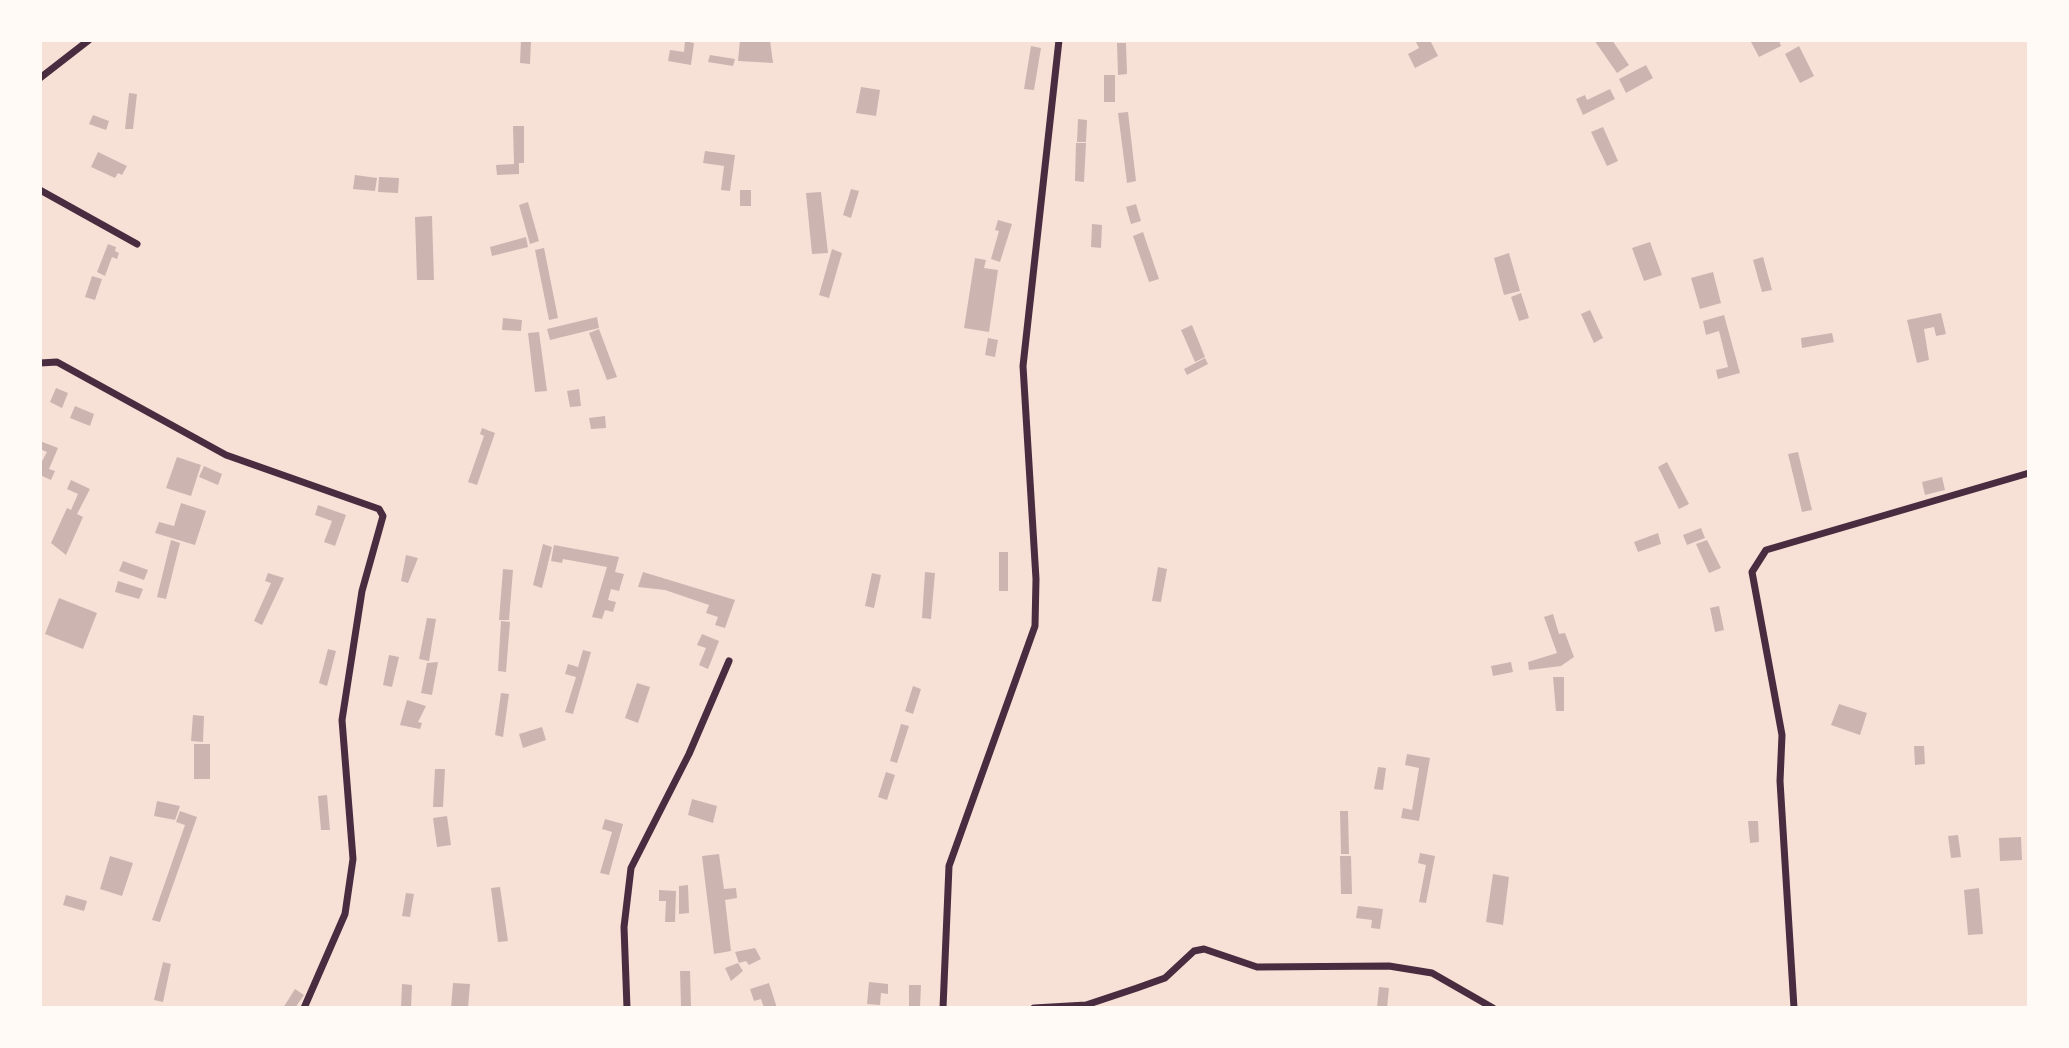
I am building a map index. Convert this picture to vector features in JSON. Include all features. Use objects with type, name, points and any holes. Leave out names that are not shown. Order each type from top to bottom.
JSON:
[{"type":"street","points":[[40,78],[89,40]]},
{"type":"street","points":[[943,1008],[949,866],[1025,663],[1035,626],[1036,579],[1023,366],[1059,40]]},
{"type":"street","points":[[40,190],[137,244]]},
{"type":"street","points":[[40,363],[57,362],[226,455],[379,509],[383,516],[362,591],[342,720],[353,859],[345,914],[304,1008]]},
{"type":"street","points":[[1794,1008],[1780,781],[1782,735],[1752,572],[1766,550],[2029,473]]},
{"type":"street","points":[[627,1008],[624,927],[631,868],[689,754],[729,661]]},
{"type":"street","points":[[1034,1008],[1086,1005],[1137,988],[1165,978],[1194,951],[1204,949],[1257,967],[1389,966],[1432,973],[1493,1008]]},
{"type":"building","points":[[521,40],[531,40],[530,64],[520,63]]},
{"type":"building","points":[[740,40],[770,40],[773,63],[738,61]]},
{"type":"building","points":[[1415,40],[1430,40],[1438,56],[1415,68],[1408,54],[1419,48]]},
{"type":"building","points":[[1594,40],[1612,40],[1629,65],[1617,73]]},
{"type":"building","points":[[1779,40],[1781,46],[1759,57],[1751,42]]},
{"type":"building","points":[[685,41],[694,43],[691,65],[668,61],[670,50],[684,52]]},
{"type":"building","points":[[1117,43],[1126,43],[1127,74],[1118,75]]},
{"type":"building","points":[[1031,46],[1041,48],[1034,90],[1024,89]]},
{"type":"building","points":[[1799,46],[1814,76],[1800,83],[1785,54]]},
{"type":"building","points":[[710,55],[735,59],[733,66],[708,62]]},
{"type":"building","points":[[1646,65],[1653,78],[1626,93],[1619,79]]},
{"type":"building","points":[[1104,75],[1115,75],[1115,102],[1104,102]]},
{"type":"building","points":[[861,87],[880,90],[876,116],[856,113]]},
{"type":"building","points":[[1610,89],[1615,99],[1583,115],[1576,99],[1585,95],[1587,100]]},
{"type":"building","points":[[129,93],[137,94],[133,129],[125,129]]},
{"type":"building","points":[[1128,112],[1136,181],[1127,183],[1118,113]]},
{"type":"building","points":[[93,115],[109,121],[106,130],[89,124]]},
{"type":"building","points":[[1078,119],[1087,120],[1086,142],[1077,142]]},
{"type":"building","points":[[513,126],[524,126],[524,163],[519,163],[519,174],[497,175],[496,165],[514,164]]},
{"type":"building","points":[[1603,127],[1618,161],[1607,166],[1591,132]]},
{"type":"building","points":[[1076,143],[1086,143],[1084,182],[1075,181]]},
{"type":"building","points":[[705,151],[735,155],[730,191],[721,190],[724,166],[703,163]]},
{"type":"building","points":[[98,152],[127,166],[122,175],[118,173],[115,178],[91,167]]},
{"type":"building","points":[[355,175],[377,178],[375,191],[353,189]]},
{"type":"building","points":[[379,177],[399,178],[398,193],[378,192]]},
{"type":"building","points":[[851,189],[859,191],[851,218],[843,215]]},
{"type":"building","points":[[740,190],[751,190],[751,206],[740,206]]},
{"type":"building","points":[[821,192],[828,253],[812,254],[806,193]]},
{"type":"building","points":[[528,202],[539,241],[530,244],[519,205]]},
{"type":"building","points":[[1136,204],[1141,221],[1131,224],[1126,207]]},
{"type":"building","points":[[432,216],[434,280],[417,280],[415,217]]},
{"type":"building","points":[[998,220],[1012,224],[1000,262],[991,259],[999,231],[995,230]]},
{"type":"building","points":[[1092,224],[1102,225],[1101,248],[1091,247]]},
{"type":"building","points":[[1143,232],[1159,279],[1149,282],[1133,236]]},
{"type":"building","points":[[526,237],[528,247],[492,256],[490,247]]},
{"type":"building","points":[[1650,242],[1662,275],[1644,281],[1632,248]]},
{"type":"building","points":[[108,244],[116,247],[115,251],[119,253],[117,259],[112,257],[105,276],[97,272]]},
{"type":"building","points":[[544,248],[558,318],[549,320],[535,250]]},
{"type":"building","points":[[832,249],[842,253],[829,298],[819,295]]},
{"type":"building","points":[[1509,253],[1520,291],[1504,295],[1494,258]]},
{"type":"building","points":[[1763,257],[1772,290],[1762,292],[1753,260]]},
{"type":"building","points":[[975,258],[986,260],[984,268],[998,270],[989,332],[964,328]]},
{"type":"building","points":[[1713,272],[1721,303],[1700,309],[1691,278]]},
{"type":"building","points":[[92,276],[102,279],[95,300],[85,297]]},
{"type":"building","points":[[1521,293],[1529,318],[1519,321],[1511,297]]},
{"type":"building","points":[[1590,310],[1603,338],[1594,343],[1581,314]]},
{"type":"building","points":[[1941,313],[1946,334],[1936,336],[1934,327],[1924,329],[1929,360],[1917,363],[1907,320]]},
{"type":"building","points":[[1724,315],[1740,373],[1718,379],[1716,370],[1728,367],[1719,331],[1706,335],[1703,321]]},
{"type":"building","points":[[597,317],[599,328],[550,340],[547,329]]},
{"type":"building","points":[[503,318],[522,320],[521,331],[502,330]]},
{"type":"building","points":[[1192,325],[1205,357],[1195,362],[1181,330]]},
{"type":"building","points":[[599,329],[617,377],[607,380],[589,333]]},
{"type":"building","points":[[539,332],[547,391],[535,392],[528,333]]},
{"type":"building","points":[[1832,333],[1834,342],[1802,348],[1801,338]]},
{"type":"building","points":[[988,338],[998,340],[995,357],[985,355]]},
{"type":"building","points":[[1205,358],[1208,364],[1187,375],[1184,369]]},
{"type":"building","points":[[56,388],[68,393],[62,408],[50,402]]},
{"type":"building","points":[[579,389],[581,406],[570,407],[567,391]]},
{"type":"building","points":[[75,406],[94,414],[90,426],[70,418]]},
{"type":"building","points":[[605,416],[606,428],[591,429],[589,418]]},
{"type":"building","points":[[482,428],[495,433],[477,485],[468,482],[484,436],[480,434]]},
{"type":"building","points":[[40,441],[58,448],[49,469],[55,471],[51,480],[40,475],[40,465],[47,452],[40,449]]},
{"type":"building","points":[[1798,452],[1812,510],[1802,512],[1788,454]]},
{"type":"building","points":[[177,457],[201,465],[191,496],[166,488]]},
{"type":"building","points":[[1667,462],[1689,504],[1679,509],[1658,467]]},
{"type":"building","points":[[204,466],[222,474],[218,485],[199,477]]},
{"type":"building","points":[[1942,477],[1945,490],[1925,495],[1922,482]]},
{"type":"building","points":[[71,480],[90,489],[77,514],[83,517],[66,555],[51,543],[67,508],[71,510],[78,494],[67,489]]},
{"type":"building","points":[[181,503],[206,511],[195,545],[155,533],[159,522],[174,526]]},
{"type":"building","points":[[318,505],[346,515],[335,546],[324,542],[332,521],[315,515]]},
{"type":"building","points":[[1701,528],[1705,538],[1687,545],[1683,535]]},
{"type":"building","points":[[1658,533],[1661,544],[1638,552],[1634,542]]},
{"type":"building","points":[[171,540],[180,543],[166,599],[157,597]]},
{"type":"building","points":[[1707,540],[1721,568],[1709,573],[1696,544]]},
{"type":"building","points":[[543,544],[552,547],[542,588],[533,585]]},
{"type":"building","points":[[554,545],[619,557],[615,572],[624,574],[619,591],[611,589],[608,600],[616,602],[613,612],[605,610],[602,619],[592,617],[607,567],[563,559],[562,563],[551,561]]},
{"type":"building","points":[[999,552],[1008,552],[1008,591],[999,591]]},
{"type":"building","points":[[406,555],[418,558],[408,583],[401,581]]},
{"type":"building","points":[[123,561],[148,570],[144,580],[119,571]]},
{"type":"building","points":[[1158,567],[1167,569],[1161,602],[1152,601]]},
{"type":"building","points":[[503,569],[513,570],[509,620],[499,620]]},
{"type":"building","points":[[643,572],[735,600],[725,628],[715,625],[718,617],[706,613],[709,605],[665,590],[638,587]]},
{"type":"building","points":[[925,572],[935,573],[931,619],[922,618]]},
{"type":"building","points":[[268,573],[284,578],[262,625],[254,621],[271,583],[265,581]]},
{"type":"building","points":[[872,573],[881,575],[874,608],[865,606]]},
{"type":"building","points":[[118,581],[143,589],[139,599],[115,592]]},
{"type":"building","points":[[59,598],[97,613],[83,649],[45,634]]},
{"type":"building","points":[[1719,606],[1724,630],[1715,632],[1710,608]]},
{"type":"building","points":[[1553,614],[1559,634],[1565,633],[1574,657],[1561,666],[1529,670],[1528,662],[1557,653],[1544,617]]},
{"type":"building","points":[[427,618],[436,619],[429,661],[419,659]]},
{"type":"building","points":[[501,621],[510,622],[506,672],[498,671]]},
{"type":"building","points":[[702,634],[719,641],[708,669],[699,665],[706,648],[697,645]]},
{"type":"building","points":[[328,649],[336,651],[327,686],[319,683]]},
{"type":"building","points":[[583,650],[591,652],[573,714],[565,712],[576,677],[565,674],[568,664],[578,667]]},
{"type":"building","points":[[389,655],[399,657],[392,687],[383,685]]},
{"type":"building","points":[[438,662],[432,695],[421,693],[427,663]]},
{"type":"building","points":[[1511,662],[1513,672],[1493,676],[1491,666]]},
{"type":"building","points":[[1553,677],[1564,677],[1564,711],[1556,711]]},
{"type":"building","points":[[637,683],[650,687],[638,723],[625,718]]},
{"type":"building","points":[[913,686],[921,689],[913,714],[905,711]]},
{"type":"building","points":[[501,693],[509,694],[503,737],[495,735]]},
{"type":"building","points":[[407,700],[426,706],[418,722],[422,723],[420,729],[400,725]]},
{"type":"building","points":[[1839,704],[1867,713],[1860,735],[1831,725]]},
{"type":"building","points":[[193,715],[204,716],[203,742],[191,741]]},
{"type":"building","points":[[901,724],[909,726],[897,763],[890,761]]},
{"type":"building","points":[[542,727],[546,740],[523,748],[519,734]]},
{"type":"building","points":[[194,744],[210,744],[210,779],[194,779]]},
{"type":"building","points":[[1914,746],[1924,746],[1925,764],[1915,765]]},
{"type":"building","points":[[1407,754],[1430,758],[1419,821],[1401,818],[1403,808],[1412,810],[1419,768],[1405,765]]},
{"type":"building","points":[[1378,767],[1386,768],[1383,790],[1374,789]]},
{"type":"building","points":[[435,769],[445,769],[443,807],[433,807]]},
{"type":"building","points":[[886,772],[895,775],[887,800],[878,797]]},
{"type":"building","points":[[327,795],[330,830],[321,830],[318,796]]},
{"type":"building","points":[[692,799],[717,806],[713,823],[688,815]]},
{"type":"building","points":[[157,801],[180,806],[175,820],[154,816]]},
{"type":"building","points":[[180,811],[197,817],[160,922],[152,920],[185,825],[176,822]]},
{"type":"building","points":[[1340,811],[1348,811],[1349,854],[1341,854]]},
{"type":"building","points":[[447,816],[451,845],[437,847],[433,818]]},
{"type":"building","points":[[605,819],[623,824],[609,875],[600,873],[612,832],[602,829]]},
{"type":"building","points":[[1748,821],[1758,821],[1759,842],[1750,843]]},
{"type":"building","points":[[1958,835],[1961,857],[1951,858],[1948,836]]},
{"type":"building","points":[[2021,837],[2022,860],[2000,861],[1999,838]]},
{"type":"building","points":[[1420,853],[1435,856],[1426,903],[1419,902],[1426,865],[1418,863]]},
{"type":"building","points":[[719,854],[724,889],[736,888],[737,898],[725,900],[731,951],[714,954],[702,856]]},
{"type":"building","points":[[110,856],[133,863],[122,896],[100,889]]},
{"type":"building","points":[[1340,856],[1351,856],[1352,894],[1341,894]]},
{"type":"building","points":[[1493,874],[1509,877],[1503,925],[1486,922]]},
{"type":"building","points":[[688,885],[689,913],[679,914],[679,886]]},
{"type":"building","points":[[500,887],[508,941],[498,942],[491,888]]},
{"type":"building","points":[[1979,888],[1983,934],[1968,935],[1964,890]]},
{"type":"building","points":[[659,890],[676,891],[675,922],[665,922],[666,901],[659,901]]},
{"type":"building","points":[[406,893],[414,894],[410,917],[402,916]]},
{"type":"building","points":[[66,895],[87,901],[84,911],[63,905]]},
{"type":"building","points":[[1358,906],[1383,909],[1380,929],[1371,928],[1372,920],[1356,918]]},
{"type":"building","points":[[755,948],[761,959],[749,965],[746,961],[739,963],[735,952]]},
{"type":"building","points":[[163,962],[171,964],[163,1002],[154,1000]]},
{"type":"building","points":[[738,963],[743,971],[731,981],[725,968]]},
{"type":"building","points":[[680,971],[690,971],[691,1006],[681,1006]]},
{"type":"building","points":[[869,982],[888,984],[888,994],[881,993],[880,1005],[867,1004]]},
{"type":"building","points":[[453,983],[470,984],[468,1008],[451,1008]]},
{"type":"building","points":[[769,983],[777,1008],[764,1008],[761,999],[754,1001],[750,989]]},
{"type":"building","points":[[402,984],[412,985],[411,1008],[401,1008]]},
{"type":"building","points":[[909,985],[921,985],[920,1008],[909,1008]]},
{"type":"building","points":[[1379,987],[1389,988],[1387,1008],[1377,1008]]},
{"type":"building","points":[[295,989],[304,995],[295,1008],[283,1008]]}]
